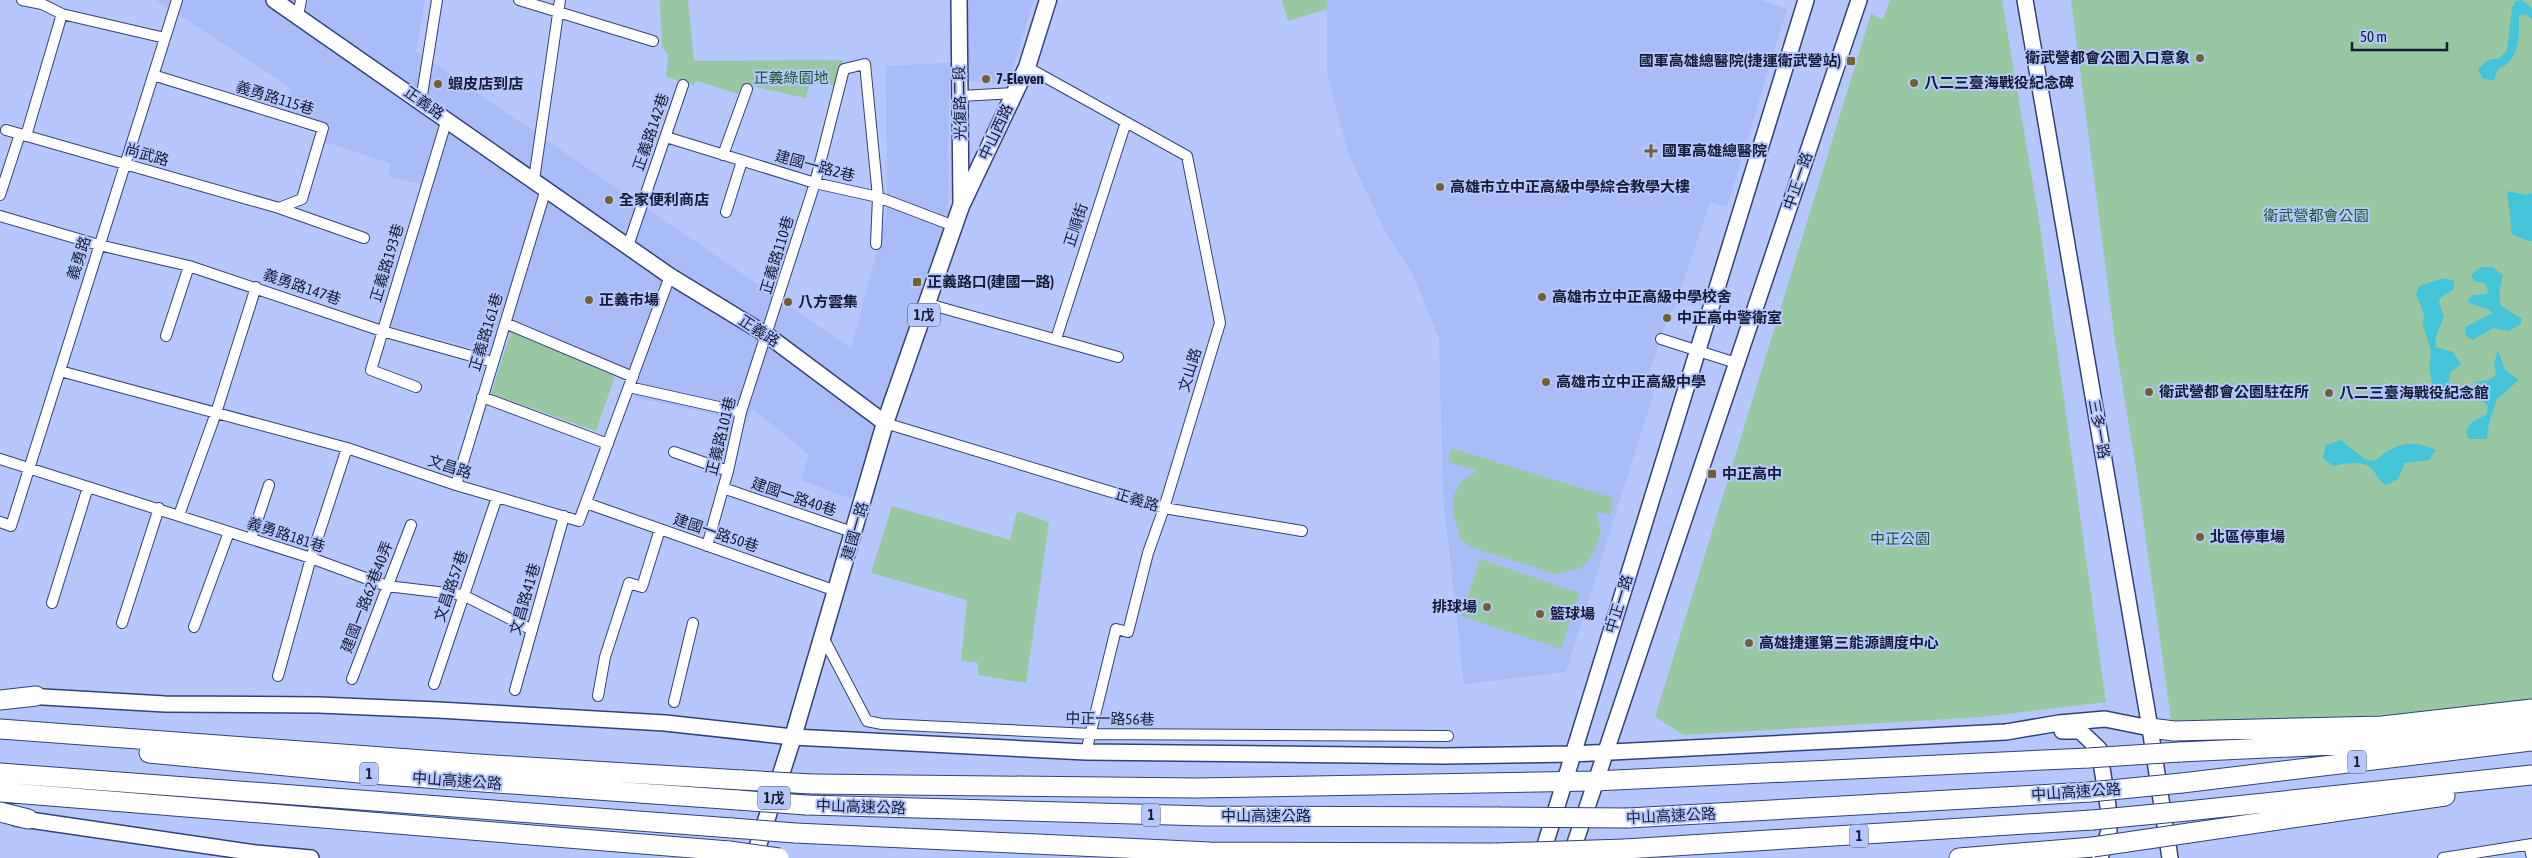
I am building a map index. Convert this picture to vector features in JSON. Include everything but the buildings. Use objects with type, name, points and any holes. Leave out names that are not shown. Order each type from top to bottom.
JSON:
[{"type":"highway","points":[[0,700],[36,696]]},
{"type":"highway","points":[[2150,728],[2174,731],[2382,726],[2532,709]]},
{"type":"highway","points":[[0,729],[478,764],[812,784],[1196,788],[1594,781],[2397,742],[2532,726]]},
{"type":"highway","name":"中山高速公路","points":[[0,738],[370,774],[806,805],[1206,816],[1497,818],[1628,818],[2090,792],[2182,783],[2532,741]]},
{"type":"highway","name":"中山高速公路","points":[[0,773],[795,832],[1210,852],[1496,853],[1625,849],[2092,820],[2532,776]]},
{"type":"highway","points":[[1959,858],[2096,853],[2189,833],[2532,783]]},
{"type":"highway","points":[[0,792],[730,852],[779,858]]},
{"type":"highway","points":[[0,812],[28,819]]},
{"type":"main road","name":"中山西路","points":[[962,206],[1027,67],[1048,0]]},
{"type":"main road","name":"建國一路","points":[[754,858],[794,737],[885,423],[962,206]]},
{"type":"street","points":[[22,0],[42,4],[62,14],[165,38]]},
{"type":"street","name":"義勇路","points":[[0,522],[11,526],[177,0]]},
{"type":"street","name":"正義路","points":[[274,0],[421,100],[670,276],[767,335],[885,423],[1164,508],[1302,531]]},
{"type":"street","points":[[298,16],[301,0]]},
{"type":"street","points":[[421,100],[437,0]]},
{"type":"street","points":[[519,0],[653,41]]},
{"type":"street","name":"正義路161巷","points":[[456,485],[505,323],[540,184],[560,0]]},
{"type":"street","name":"光復路二段","points":[[959,0],[962,206]]},
{"type":"street","name":"中正一路","points":[[1541,858],[1806,0]]},
{"type":"street","name":"中正一路","points":[[1570,858],[1594,781],[1859,0]]},
{"type":"street","name":"三多一路","points":[[2025,0],[2150,728],[2170,858]]},
{"type":"street","points":[[0,195],[23,135],[62,14]]},
{"type":"street","name":"正義路110巷","points":[[767,335],[815,183],[844,70],[865,64],[878,197]]},
{"type":"street","name":"文山路","points":[[1027,67],[1187,156],[1220,323],[1164,508],[1148,553],[1128,632],[1116,629],[1086,752]]},
{"type":"street","name":"義勇路115巷","points":[[153,75],[323,128],[302,199],[279,208]]},
{"type":"street","name":"正義路142巷","points":[[628,246],[683,85]]},
{"type":"street","points":[[723,155],[746,89]]},
{"type":"street","points":[[960,96],[1015,93]]},
{"type":"street","name":"正義路193巷","points":[[416,386],[371,370],[447,119]]},
{"type":"street","name":"正順街","points":[[1056,339],[1126,122]]},
{"type":"street","name":"尚武路","points":[[6,130],[279,208],[364,238]]},
{"type":"street","name":"建國一路2巷","points":[[666,137],[815,183],[878,197],[954,226]]},
{"type":"street","points":[[726,212],[742,161]]},
{"type":"street","points":[[876,244],[878,197]]},
{"type":"street","name":"義勇路147巷","points":[[0,216],[99,245],[189,266],[382,331],[493,362]]},
{"type":"street","points":[[166,336],[189,266]]},
{"type":"street","name":"文昌路","points":[[60,371],[347,448],[456,485],[580,521],[670,276]]},
{"type":"street","points":[[179,514],[216,413],[256,287]]},
{"type":"street","points":[[928,304],[1118,357]]},
{"type":"street","points":[[505,323],[631,382],[741,412]]},
{"type":"street","name":"正義路101巷","points":[[707,546],[728,471],[741,412],[767,335]]},
{"type":"street","points":[[1661,339],[1736,363]]},
{"type":"street","points":[[482,397],[608,444]]},
{"type":"street","points":[[278,676],[311,558],[347,448]]},
{"type":"street","points":[[674,452],[728,471]]},
{"type":"street","name":"義勇路181巷","points":[[0,460],[29,467],[179,514],[311,558],[387,586],[463,594],[532,630]]},
{"type":"street","points":[[251,539],[269,485]]},
{"type":"street","points":[[52,603],[88,487]]},
{"type":"street","name":"建國一路40巷","points":[[723,488],[854,533]]},
{"type":"street","name":"文昌路57巷","points":[[434,684],[497,497]]},
{"type":"street","name":"建國一路50巷","points":[[586,504],[836,591]]},
{"type":"street","points":[[122,623],[159,508]]},
{"type":"street","name":"文昌路41巷","points":[[515,690],[564,516]]},
{"type":"street","name":"建國一路62巷40弄","points":[[352,679],[411,526]]},
{"type":"street","points":[[598,696],[604,657],[629,584],[642,587],[660,529]]},
{"type":"street","points":[[194,628],[229,532]]},
{"type":"street","points":[[674,702],[693,623]]},
{"type":"street","name":"中正一路56巷","points":[[823,637],[867,721],[882,724],[1091,734],[1448,736]]},
{"type":"street","points":[[0,694],[165,704],[319,705],[447,711],[665,723],[794,737],[1086,752],[1445,756],[1572,754],[2006,732],[2080,731],[2099,749],[2108,806],[2109,831],[2096,853]]},
{"type":"street","points":[[2006,732],[2059,723],[2105,719],[2150,728]]},
{"type":"street","points":[[0,817],[28,819],[256,853],[311,858]]},
{"type":"street","points":[[2443,858],[2531,844],[2532,858]]},
{"type":"shaded area","points":[[156,0],[425,0],[416,51],[851,348],[887,214],[886,66],[966,62],[966,0],[1034,0],[1008,83],[949,80],[948,218],[851,499],[801,480],[809,455],[752,408],[748,422],[634,397],[640,375],[500,315],[489,352],[390,326],[433,188],[388,176],[391,164],[325,142],[330,125],[285,110],[291,88]]},
{"type":"shaded area","name":"高雄市立中正高級中學","points":[[1327,0],[1762,0],[1787,9],[1727,207],[1710,202],[1675,307],[1669,313],[1649,374],[1655,389],[1566,672],[1464,684],[1443,495],[1439,338],[1412,273],[1386,233],[1348,153],[1327,74]]},
{"type":"shaded area","points":[[2522,0],[2532,8],[2532,19],[2526,14],[2519,16],[2517,48],[2514,55],[2511,60],[2498,69],[2494,80],[2483,79],[2478,69],[2488,60],[2500,58],[2507,50],[2512,8],[2516,1]]},
{"type":"shaded area","points":[[2507,191],[2527,195],[2532,192],[2532,241],[2512,234]]},
{"type":"shaded area","points":[[2481,267],[2492,267],[2503,275],[2499,292],[2501,306],[2522,319],[2520,325],[2509,331],[2493,328],[2473,340],[2466,336],[2465,327],[2493,313],[2467,301],[2473,295],[2487,294],[2488,289],[2485,283],[2474,281],[2471,275]]},
{"type":"shaded area","points":[[2444,278],[2454,281],[2454,289],[2440,298],[2439,304],[2444,316],[2435,339],[2436,347],[2453,352],[2461,364],[2450,373],[2448,392],[2444,401],[2435,399],[2429,367],[2431,351],[2423,325],[2424,314],[2416,294],[2419,286]]},
{"type":"shaded area","points":[[2498,350],[2505,370],[2519,380],[2497,399],[2489,423],[2487,439],[2469,439],[2466,432],[2472,422],[2487,414],[2488,406],[2471,389],[2476,382],[2489,380],[2496,375],[2494,363]]},
{"type":"shaded area","points":[[2341,440],[2364,459],[2374,461],[2389,450],[2403,445],[2418,444],[2436,450],[2429,460],[2405,463],[2398,479],[2386,485],[2373,470],[2364,464],[2354,463],[2333,466],[2323,458],[2326,445]]},
{"type":"green space","name":"正義綠園地","points":[[660,0],[688,0],[694,61],[843,60],[834,86],[811,77],[806,98],[743,84],[738,94],[697,81],[694,85],[666,77],[668,55],[662,46]]},
{"type":"green space","points":[[1282,0],[1327,0],[1327,9],[1288,21]]},
{"type":"green space","name":"中正公園","points":[[1890,0],[2002,0],[2039,219],[2106,702],[1981,717],[1684,735],[1655,717],[1871,14],[1883,19]]},
{"type":"green space","name":"衛武營都會公園","points":[[2071,0],[2532,0],[2532,700],[2441,712],[2172,726],[2136,469],[2115,341]]},
{"type":"green space","points":[[511,331],[615,376],[596,431],[491,394]]},
{"type":"green space","points":[[1451,448],[1613,498],[1610,515],[1597,512],[1601,534],[1591,557],[1580,569],[1556,574],[1473,548],[1461,540],[1453,512],[1453,496],[1462,481],[1477,471],[1448,462]]},
{"type":"green space","points":[[892,506],[1010,540],[1017,511],[1049,522],[1026,683],[978,675],[978,663],[961,661],[967,600],[871,573]]},
{"type":"green space","name":"籃球場","points":[[1480,559],[1579,593],[1561,649],[1461,616]]},
{"type":"place","name":"衛武營都會公園入口意象","points":[[2200,58]]},
{"type":"place","name":"國軍高雄總醫院(捷運衛武營站)","points":[[1851,61]]},
{"type":"place","name":"7-Eleven","points":[[986,79]]},
{"type":"place","name":"八二三臺海戰役紀念碑","points":[[1914,83]]},
{"type":"place","name":"蝦皮店到店","points":[[438,84]]},
{"type":"place","name":"國軍高雄總醫院","points":[[1651,151]]},
{"type":"place","name":"高雄市立中正高級中學綜合教學大樓","points":[[1440,187]]},
{"type":"place","name":"全家便利商店","points":[[609,200]]},
{"type":"place","name":"正義路口(建國一路)","points":[[917,282]]},
{"type":"place","name":"高雄市立中正高級中學校舍","points":[[1542,297]]},
{"type":"place","name":"正義市場","points":[[589,300]]},
{"type":"place","name":"八方雲集","points":[[788,302]]},
{"type":"place","name":"中正高中警衛室","points":[[1667,318]]},
{"type":"place","name":"高雄市立中正高級中學","points":[[1546,382]]},
{"type":"place","name":"衛武營都會公園駐在所","points":[[2149,392]]},
{"type":"place","name":"八二三臺海戰役紀念館","points":[[2329,393]]},
{"type":"place","name":"中正高中","points":[[1712,474]]},
{"type":"place","name":"北區停車場","points":[[2200,537]]},
{"type":"place","name":"排球場","points":[[1487,607]]},
{"type":"place","name":"籃球場","points":[[1540,614]]},
{"type":"place","name":"高雄捷運第三能源調度中心","points":[[1749,643]]}]
